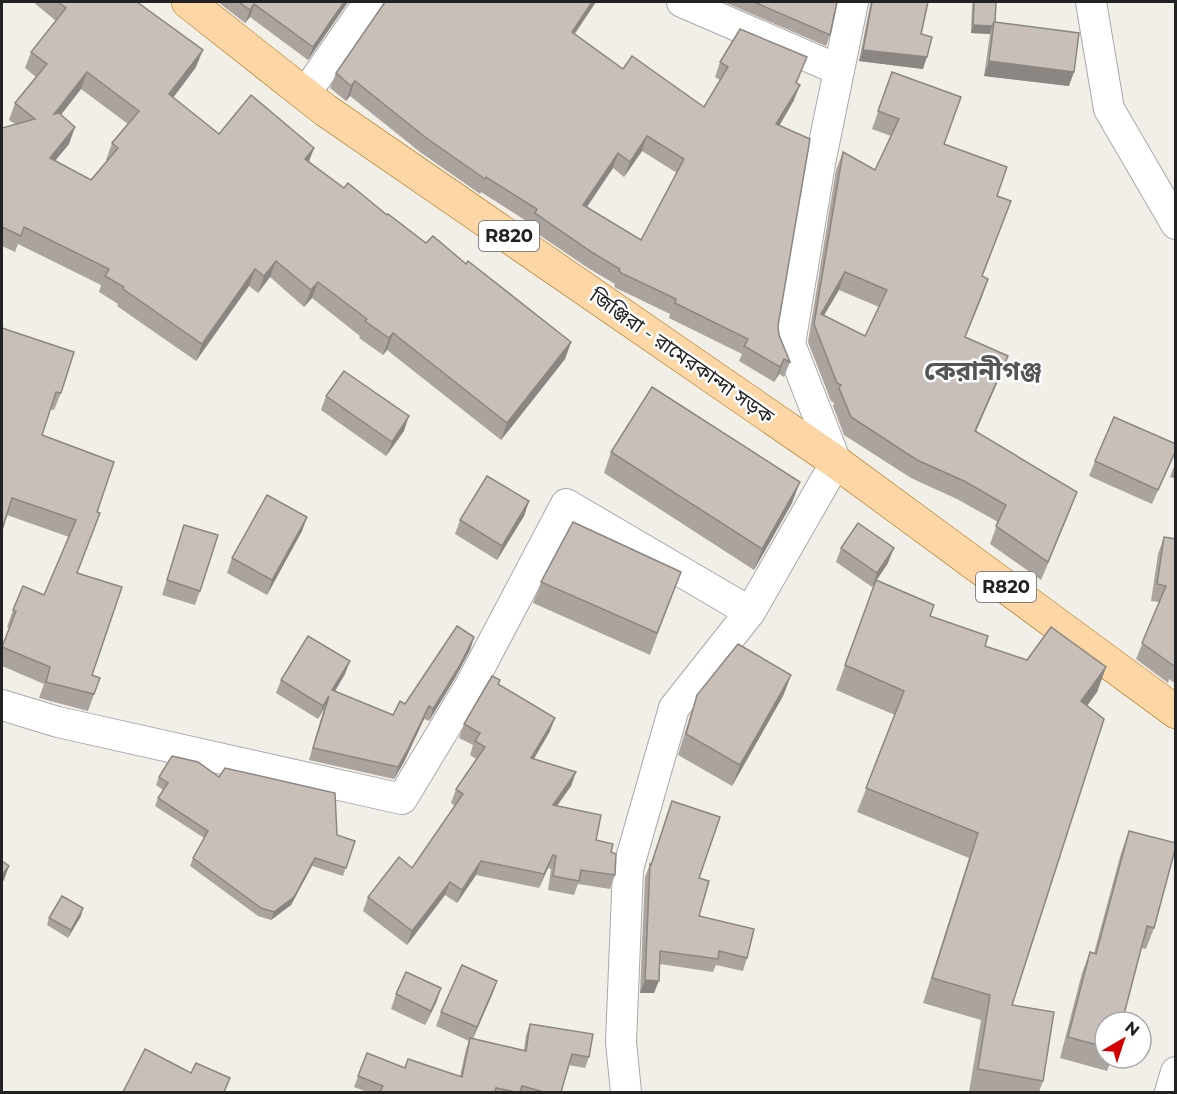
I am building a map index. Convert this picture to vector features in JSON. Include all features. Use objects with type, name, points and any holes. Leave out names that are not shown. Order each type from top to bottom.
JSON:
[{"type":"main road","name":"জিঞ্জিরা - রামেরকান্দা সড়ক","points":[[188,2],[325,110],[836,462],[1176,712]]},
{"type":"street","points":[[305,94],[369,2]]},
{"type":"street","points":[[682,2],[839,70]]},
{"type":"street","points":[[626,1092],[621,1042],[628,869],[674,708],[750,612],[836,462],[790,344],[820,163],[853,2]]},
{"type":"street","points":[[1091,2],[1109,109],[1176,224]]},
{"type":"street","points":[[2,705],[58,722],[402,799],[470,686],[566,504],[750,612]]},
{"type":"street","points":[[1170,1092],[1176,1072]]},
{"type":"building","points":[[58,2],[137,2],[203,50],[169,94],[219,134],[251,95],[314,148],[305,159],[344,188],[348,183],[426,243],[433,236],[466,264],[468,261],[571,342],[507,423],[393,333],[389,338],[318,282],[311,290],[276,261],[264,276],[255,269],[202,344],[123,289],[124,287],[105,276],[109,269],[24,227],[21,236],[2,227],[2,128],[35,119],[15,103],[47,64],[31,52],[66,8]],"holes":[[[87,72],[139,111],[112,143],[118,148],[91,180],[50,158],[75,127],[59,113],[54,114]]]},
{"type":"building","points":[[239,2],[344,2],[313,47],[254,4],[250,10]]},
{"type":"building","points":[[385,2],[592,2],[572,32],[623,69],[632,56],[704,107],[728,67],[720,62],[740,29],[807,57],[796,83],[800,85],[776,124],[810,139],[778,326],[779,335],[790,362],[784,359],[780,367],[744,346],[748,339],[675,303],[676,299],[621,273],[620,269],[535,213],[537,209],[486,177],[485,179],[425,137],[355,81],[351,86],[336,73]],"holes":[[[647,136],[684,159],[641,240],[583,205],[618,153],[630,162]]]},
{"type":"building","points":[[754,2],[837,2],[830,35]]},
{"type":"building","points":[[872,2],[928,2],[921,34],[932,37],[927,57],[863,50]]},
{"type":"building","points":[[974,2],[996,2],[995,22],[992,26],[973,25]]},
{"type":"building","points":[[994,22],[1079,33],[1074,72],[989,61]]},
{"type":"building","points":[[892,72],[961,97],[944,144],[1007,167],[997,196],[1011,201],[982,276],[988,279],[965,337],[1008,356],[975,431],[1077,492],[1048,562],[996,526],[1006,505],[964,481],[917,460],[851,417],[839,388],[841,385],[837,383],[814,324],[843,152],[875,170],[899,119],[878,111]],"holes":[[[845,272],[887,290],[865,336],[821,314]]]},
{"type":"building","points":[[2,328],[74,352],[61,393],[56,392],[42,435],[114,462],[97,512],[100,513],[77,573],[122,587],[92,675],[100,678],[94,694],[46,682],[50,667],[2,647],[23,586],[44,595],[76,520],[12,498],[2,530]]},
{"type":"building","points":[[344,371],[409,416],[392,442],[326,396]]},
{"type":"building","points":[[652,387],[800,482],[762,549],[611,452]]},
{"type":"building","points":[[1114,417],[1176,444],[1176,450],[1158,490],[1095,461]]},
{"type":"building","points":[[487,476],[529,501],[502,546],[460,520]]},
{"type":"building","points":[[267,495],[307,517],[272,580],[232,558]]},
{"type":"building","points":[[573,522],[681,572],[657,633],[541,582]]},
{"type":"building","points":[[858,523],[894,548],[877,573],[841,548]]},
{"type":"building","points":[[184,525],[218,535],[200,591],[167,580]]},
{"type":"building","points":[[1164,537],[1176,539],[1176,662],[1174,666],[1142,643],[1166,586],[1157,584]]},
{"type":"building","points":[[876,580],[934,605],[930,616],[988,636],[985,646],[1027,660],[1051,627],[1106,667],[1081,701],[1104,719],[1012,1005],[1054,1012],[1043,1081],[978,1069],[990,995],[932,978],[978,833],[866,788],[904,691],[845,665]]},
{"type":"building","points":[[457,626],[474,637],[433,709],[429,706],[398,767],[313,748],[329,696],[323,706],[281,680],[308,636],[350,661],[332,690],[393,715],[400,701],[405,704]]},
{"type":"building","points":[[738,644],[791,675],[740,765],[686,734],[697,695]]},
{"type":"building","points":[[492,676],[500,680],[498,684],[555,718],[531,758],[576,772],[553,805],[601,815],[596,840],[613,844],[611,852],[616,854],[615,875],[581,870],[579,881],[553,876],[556,856],[553,855],[544,874],[481,861],[462,890],[450,882],[412,931],[368,897],[399,857],[412,868],[463,794],[456,789],[485,747],[475,741],[480,733],[464,724]]},
{"type":"building","points":[[172,756],[198,762],[219,777],[225,768],[335,793],[337,835],[355,841],[346,868],[315,858],[294,897],[274,912],[261,908],[193,858],[208,831],[158,798],[168,783],[159,777]]},
{"type":"building","points":[[672,801],[720,817],[699,878],[709,881],[699,916],[754,929],[747,958],[719,951],[718,959],[660,951],[659,981],[645,980],[650,864]]},
{"type":"building","points":[[1129,831],[1176,843],[1154,928],[1147,926],[1125,1010],[1093,1010],[1093,1044],[1068,1037],[1090,952],[1096,954]]},
{"type":"building","points":[[2,861],[9,866],[2,875]]},
{"type":"building","points":[[62,896],[83,908],[71,930],[49,918]]},
{"type":"building","points":[[462,965],[497,981],[477,1027],[441,1012]]},
{"type":"building","points":[[406,972],[441,988],[431,1011],[396,994]]},
{"type":"building","points":[[530,1024],[593,1034],[589,1057],[572,1054],[561,1092],[544,1092],[522,1086],[520,1092],[496,1088],[495,1092],[380,1092],[383,1086],[358,1076],[367,1053],[405,1068],[408,1059],[462,1077],[470,1038],[526,1051]]},
{"type":"building","points":[[145,1049],[191,1073],[196,1063],[230,1078],[224,1092],[123,1092]]},
{"type":"district","name":"কেরানীগঞ্জ","points":[[983,371]]}]
